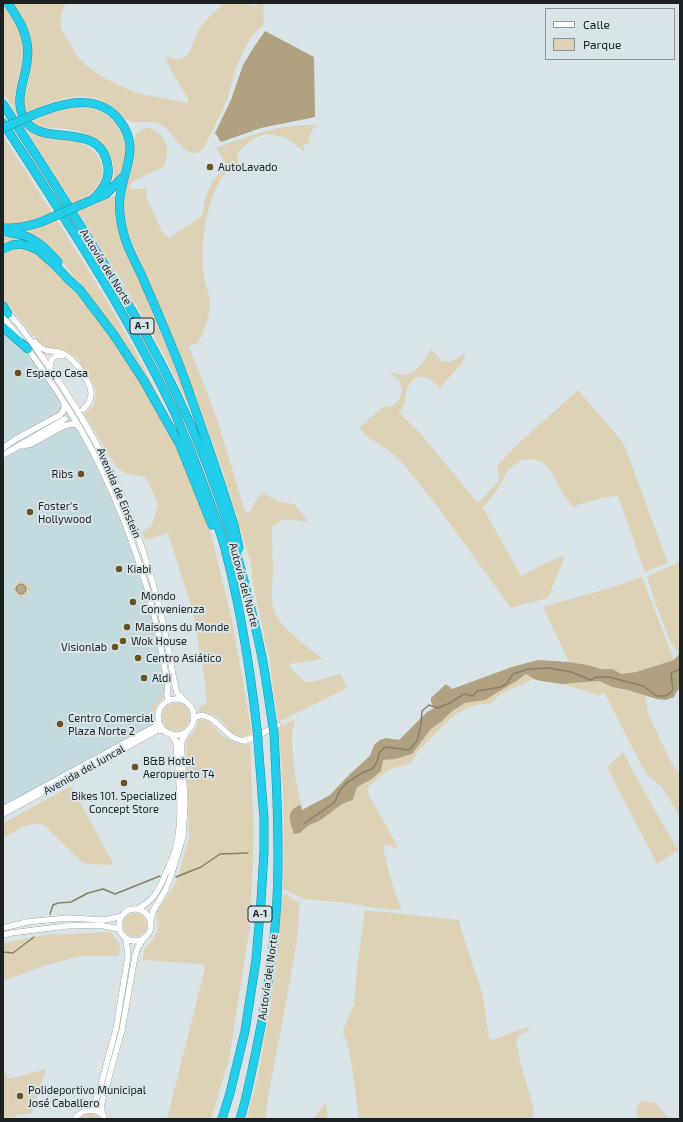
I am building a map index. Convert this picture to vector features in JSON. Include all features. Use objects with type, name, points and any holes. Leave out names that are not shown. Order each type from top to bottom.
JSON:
[{"type":"highway","points":[[8,3],[25,34],[27,45],[28,61],[20,95],[21,113],[28,125],[37,131],[69,136],[91,142],[100,149],[106,159],[108,170],[104,185],[100,192],[91,201]]},
{"type":"highway","points":[[3,128],[59,105],[86,102],[101,106],[113,113],[125,128],[129,140],[130,154],[120,200],[120,214],[124,237],[177,359],[238,538],[241,569]]},
{"type":"highway","name":"Autovía del Norte","points":[[3,104],[118,284],[150,340],[200,447],[222,506],[249,598],[275,723],[274,734],[278,813],[278,850],[277,898],[272,951],[260,1030],[240,1119]]},
{"type":"highway","name":"Autovía del Norte","points":[[3,123],[109,291],[173,408],[199,471],[208,498],[223,544],[237,601],[248,657],[257,729],[264,819],[264,851],[256,960],[245,1030],[230,1093],[222,1119]]},
{"type":"highway","points":[[3,229],[22,227],[41,222],[91,201],[106,194],[126,174]]},
{"type":"highway","points":[[3,229],[6,232],[32,239],[42,245],[72,277],[80,290],[114,334],[144,381],[180,445],[231,574]]},
{"type":"highway","points":[[3,249],[12,245],[21,244],[38,250],[80,290]]},
{"type":"highway","points":[[3,327],[28,349]]},
{"type":"highway","points":[[218,1119],[230,1093]]},
{"type":"street","name":"Avenida de Einstein","points":[[4,312],[20,326],[50,367],[70,397],[97,443],[110,470],[141,544],[162,619],[177,693],[185,701]]},
{"type":"street","name":"Avenida de Einstein","points":[[4,312],[13,329],[61,397],[104,474],[120,510],[134,546],[156,620],[168,685],[168,701]]},
{"type":"street","points":[[20,326],[40,348],[47,351],[63,353],[71,359],[82,372],[91,391],[89,403],[83,409]]},
{"type":"street","points":[[50,367],[53,357],[66,356],[71,359]]},
{"type":"street","points":[[11,444],[16,439],[60,415],[64,409],[61,397]]},
{"type":"street","points":[[3,448],[67,418],[3,455]]},
{"type":"street","points":[[17,447],[31,444],[67,424],[74,425],[79,428]]},
{"type":"street","points":[[104,1117],[101,1106],[122,1030],[135,956],[138,947],[150,933],[153,911],[171,876],[183,837],[185,802],[182,742],[193,722],[194,713],[192,708],[185,701],[179,699],[168,701],[160,708],[159,719],[160,723],[176,742],[180,821],[176,848],[162,882],[152,900],[144,906],[131,909],[126,912],[122,916],[119,924],[120,933],[126,939],[136,942],[143,940]]},
{"type":"street","points":[[194,718],[202,715],[212,719],[232,738],[242,742],[253,738],[275,723]]},
{"type":"street","name":"Avenida del Juncal","points":[[3,809],[156,726],[159,719]]},
{"type":"street","name":"Avenida del Juncal","points":[[3,814],[158,730],[168,732]]},
{"type":"street","points":[[168,732],[177,734],[188,730]]},
{"type":"street","points":[[136,909],[145,912],[151,920]]},
{"type":"street","points":[[3,928],[27,922],[67,918],[104,920],[122,916]]},
{"type":"street","points":[[3,935],[66,926],[99,925],[119,929]]},
{"type":"street","points":[[75,1119],[94,1104],[98,1095],[116,1029],[128,956],[126,939]]},
{"type":"street","points":[[85,1111],[95,1110],[104,1117]]},
{"type":"shaded area","points":[[265,31],[314,57],[315,117],[261,128],[221,142],[215,133],[231,100],[243,65]]},
{"type":"shaded area","points":[[3,317],[61,397],[104,473],[146,583],[167,694],[155,709],[154,723],[130,740],[3,809]]},
{"type":"shaded area","points":[[19,584],[23,584],[25,585],[25,593],[19,594],[16,591],[16,587]]},
{"type":"shaded area","points":[[680,653],[680,688],[674,697],[666,700],[612,687],[599,681],[562,684],[541,681],[526,674],[485,700],[465,703],[451,712],[431,729],[412,754],[396,759],[383,760],[381,771],[372,779],[357,787],[353,800],[342,804],[319,821],[309,825],[300,833],[294,834],[290,816],[296,807],[301,805],[302,810],[330,795],[370,756],[374,745],[380,740],[386,738],[399,740],[427,712],[434,708],[431,698],[446,684],[452,689],[512,667],[538,660],[569,662],[601,669],[613,669],[621,674],[636,672],[674,660]]},
{"type":"green space","points":[[13,3],[66,3],[60,24],[62,31],[78,57],[86,65],[102,77],[136,93],[188,103],[188,99],[171,70],[166,58],[168,56],[177,59],[186,56],[192,48],[197,32],[208,18],[224,3],[246,3],[255,7],[256,3],[263,3],[264,24],[251,37],[238,62],[227,100],[205,146],[199,152],[193,153],[187,151],[161,125],[153,122],[136,122],[128,120],[112,106],[94,98],[84,96],[64,98],[25,113],[24,101],[32,59],[32,47],[27,27]]},
{"type":"green space","points":[[3,4],[17,26],[23,39],[24,57],[16,86],[15,96],[19,113],[38,134],[47,138],[81,143],[92,149],[100,160],[102,177],[98,186],[83,199],[88,208],[117,194],[115,218],[119,235],[139,279],[188,399],[186,401],[176,379],[142,316],[3,91]]},
{"type":"green space","points":[[75,107],[97,110],[105,114],[118,126],[125,143],[126,152],[122,169],[115,180],[113,180],[114,168],[111,157],[103,144],[92,136],[79,131],[44,127],[31,122],[49,114]]},
{"type":"green space","points":[[317,125],[309,137],[309,143],[303,145],[305,153],[283,136],[278,137],[273,134],[268,134],[255,138],[239,152],[237,157],[239,166],[223,176],[217,186],[206,222],[202,260],[210,303],[209,311],[206,325],[199,342],[189,347],[218,422],[245,511],[248,514],[249,513],[257,499],[264,492],[271,498],[278,501],[294,504],[307,519],[306,522],[282,520],[272,527],[272,597],[274,609],[276,615],[284,626],[323,659],[289,664],[291,668],[305,682],[312,682],[341,674],[347,688],[278,722],[269,658],[254,589],[250,560],[222,469],[179,352],[126,228],[124,198],[134,158],[134,139],[141,130],[145,128],[149,128],[157,132],[164,140],[167,150],[166,159],[164,166],[132,182],[129,189],[147,189],[146,196],[162,232],[169,238],[202,216],[206,196],[212,182],[227,165],[216,148],[268,130],[294,126]]},
{"type":"green space","points":[[3,135],[107,301],[127,335],[163,405],[136,360],[97,305],[45,243],[36,237],[24,233],[25,230],[47,223],[43,215],[19,224],[3,224]]},
{"type":"green space","points":[[3,235],[28,240],[28,242],[17,240],[3,245]]},
{"type":"green space","points":[[13,249],[28,249],[49,264],[81,296],[120,350],[171,431],[207,518],[232,620],[252,734],[242,737],[232,733],[221,720],[214,715],[197,711],[201,706],[207,704],[205,681],[193,612],[168,533],[145,540],[142,533],[152,525],[158,504],[146,477],[125,473],[117,468],[84,414],[94,405],[96,389],[77,358],[65,350],[44,348],[3,299],[3,255]]},
{"type":"green space","points":[[431,349],[442,361],[451,362],[465,353],[462,363],[440,388],[431,380],[426,378],[418,377],[414,379],[410,383],[404,405],[399,413],[420,433],[478,503],[498,482],[499,475],[497,466],[519,443],[578,390],[621,440],[625,447],[668,563],[645,572],[618,496],[606,497],[573,507],[565,497],[550,470],[542,462],[533,459],[523,460],[509,468],[497,490],[483,508],[521,576],[565,555],[548,598],[511,608],[440,510],[401,461],[387,449],[370,439],[359,428],[383,407],[392,406],[400,399],[402,390],[399,380],[387,370],[401,375],[408,374],[423,362]]},
{"type":"green space","points":[[680,562],[679,654],[670,641],[647,576]]},
{"type":"green space","points":[[642,577],[674,660],[636,672],[621,674],[613,669],[601,669],[569,662],[543,607],[610,588]]},
{"type":"green space","points":[[20,581],[26,583],[29,587],[29,591],[23,596],[19,596],[14,591],[15,584]]},
{"type":"green space","points":[[526,674],[534,679],[501,694],[490,704],[473,706],[458,713],[423,746],[411,762],[389,770],[369,786],[368,791],[370,797],[398,847],[394,848],[390,844],[383,847],[401,910],[304,899],[283,889],[284,808],[278,727],[294,720],[295,724],[292,735],[293,753],[301,805],[295,807],[290,813],[300,833],[309,825],[319,821],[342,804],[353,800],[357,787],[372,779],[383,760],[396,759],[412,754],[431,729],[451,712],[464,703],[485,700]]},
{"type":"green space","points":[[599,681],[612,687],[645,695],[648,714],[672,764],[680,775],[680,816],[661,786],[646,774],[604,692],[599,696],[562,684]]},
{"type":"green space","points":[[164,693],[164,697],[155,709],[153,718],[149,720],[146,714],[152,711],[153,708],[151,702],[154,704],[162,696],[160,694]]},
{"type":"green space","points":[[176,703],[186,707],[190,717],[186,727],[176,731],[166,727],[162,717],[166,707]]},
{"type":"green space","points":[[199,719],[207,720],[224,737],[236,743],[250,744],[254,835],[250,926],[229,1059],[211,1119],[167,1119],[205,968],[202,964],[143,960],[144,949],[154,938],[158,929],[156,912],[176,883],[189,838],[186,740],[194,732]]},
{"type":"green space","points":[[623,752],[678,850],[657,864],[607,767]]},
{"type":"green space","points":[[71,786],[114,865],[83,863],[44,825],[33,824],[17,830],[3,838],[3,823]]},
{"type":"green space","points":[[282,895],[287,895],[300,904],[297,940],[265,1119],[247,1119],[258,1075],[271,1003],[276,969]]},
{"type":"green space","points":[[365,910],[459,920],[483,996],[489,1038],[492,1040],[525,1028],[532,1029],[520,1035],[516,1041],[521,1065],[534,1110],[533,1119],[359,1119],[352,1066],[343,1030],[354,1005],[357,968]]},
{"type":"green space","points":[[135,913],[143,917],[147,925],[143,933],[135,937],[127,933],[123,925],[127,917]]},
{"type":"green space","points":[[111,932],[120,944],[119,956],[80,956],[44,966],[3,981],[3,943],[44,935]]},
{"type":"green space","name":"Polideportivo Municipal José Caballero","points":[[3,1069],[9,1079],[46,1069],[32,1113],[18,1115],[11,1119],[3,1119]]},
{"type":"green space","points":[[642,1101],[656,1103],[669,1119],[638,1119],[636,1111],[638,1104]]},
{"type":"green space","points":[[326,1102],[328,1119],[313,1119]]},
{"type":"green space","points":[[89,1113],[97,1115],[101,1119],[79,1119],[84,1114]]},
{"type":"waterway","points":[[305,823],[335,802],[338,794],[345,784],[362,773],[372,769],[377,762],[379,753],[385,747],[409,750],[417,741],[422,711],[429,705],[438,708],[450,703],[464,694],[473,696],[477,691],[501,687],[506,684],[513,674],[528,669],[549,668],[571,672],[591,680],[596,677],[609,677],[643,686],[657,696],[666,696],[673,690],[671,673],[680,669]]},
{"type":"waterway","points":[[176,877],[201,867],[220,854],[248,853]]},
{"type":"waterway","points":[[50,914],[53,905],[58,903],[71,902],[88,893],[103,889],[115,894],[160,876]]},
{"type":"waterway","points":[[3,952],[13,953],[34,937]]},
{"type":"place","name":"AutoLavado","points":[[210,167]]},
{"type":"place","name":"Espaço Casa","points":[[18,373]]},
{"type":"place","name":"Ribs","points":[[81,474]]},
{"type":"place","name":"Foster's Hollywood","points":[[30,512]]},
{"type":"place","name":"Kiabi","points":[[119,569]]},
{"type":"place","name":"Mondo Convenienza","points":[[133,602]]},
{"type":"place","name":"Maisons du Monde","points":[[127,627]]},
{"type":"place","name":"Wok House","points":[[123,641]]},
{"type":"place","name":"Visionlab","points":[[115,647]]},
{"type":"place","name":"Centro Asiático","points":[[138,658]]},
{"type":"place","name":"Aldi","points":[[144,678]]},
{"type":"place","name":"Centro Comercial Plaza Norte 2","points":[[60,724]]},
{"type":"place","name":"B&B Hotel Aeropuerto T4","points":[[135,767]]},
{"type":"place","name":"Bikes 101. Specialized Concept Store","points":[[124,783]]},
{"type":"place","name":"Polideportivo Municipal José Caballero","points":[[20,1096]]}]
